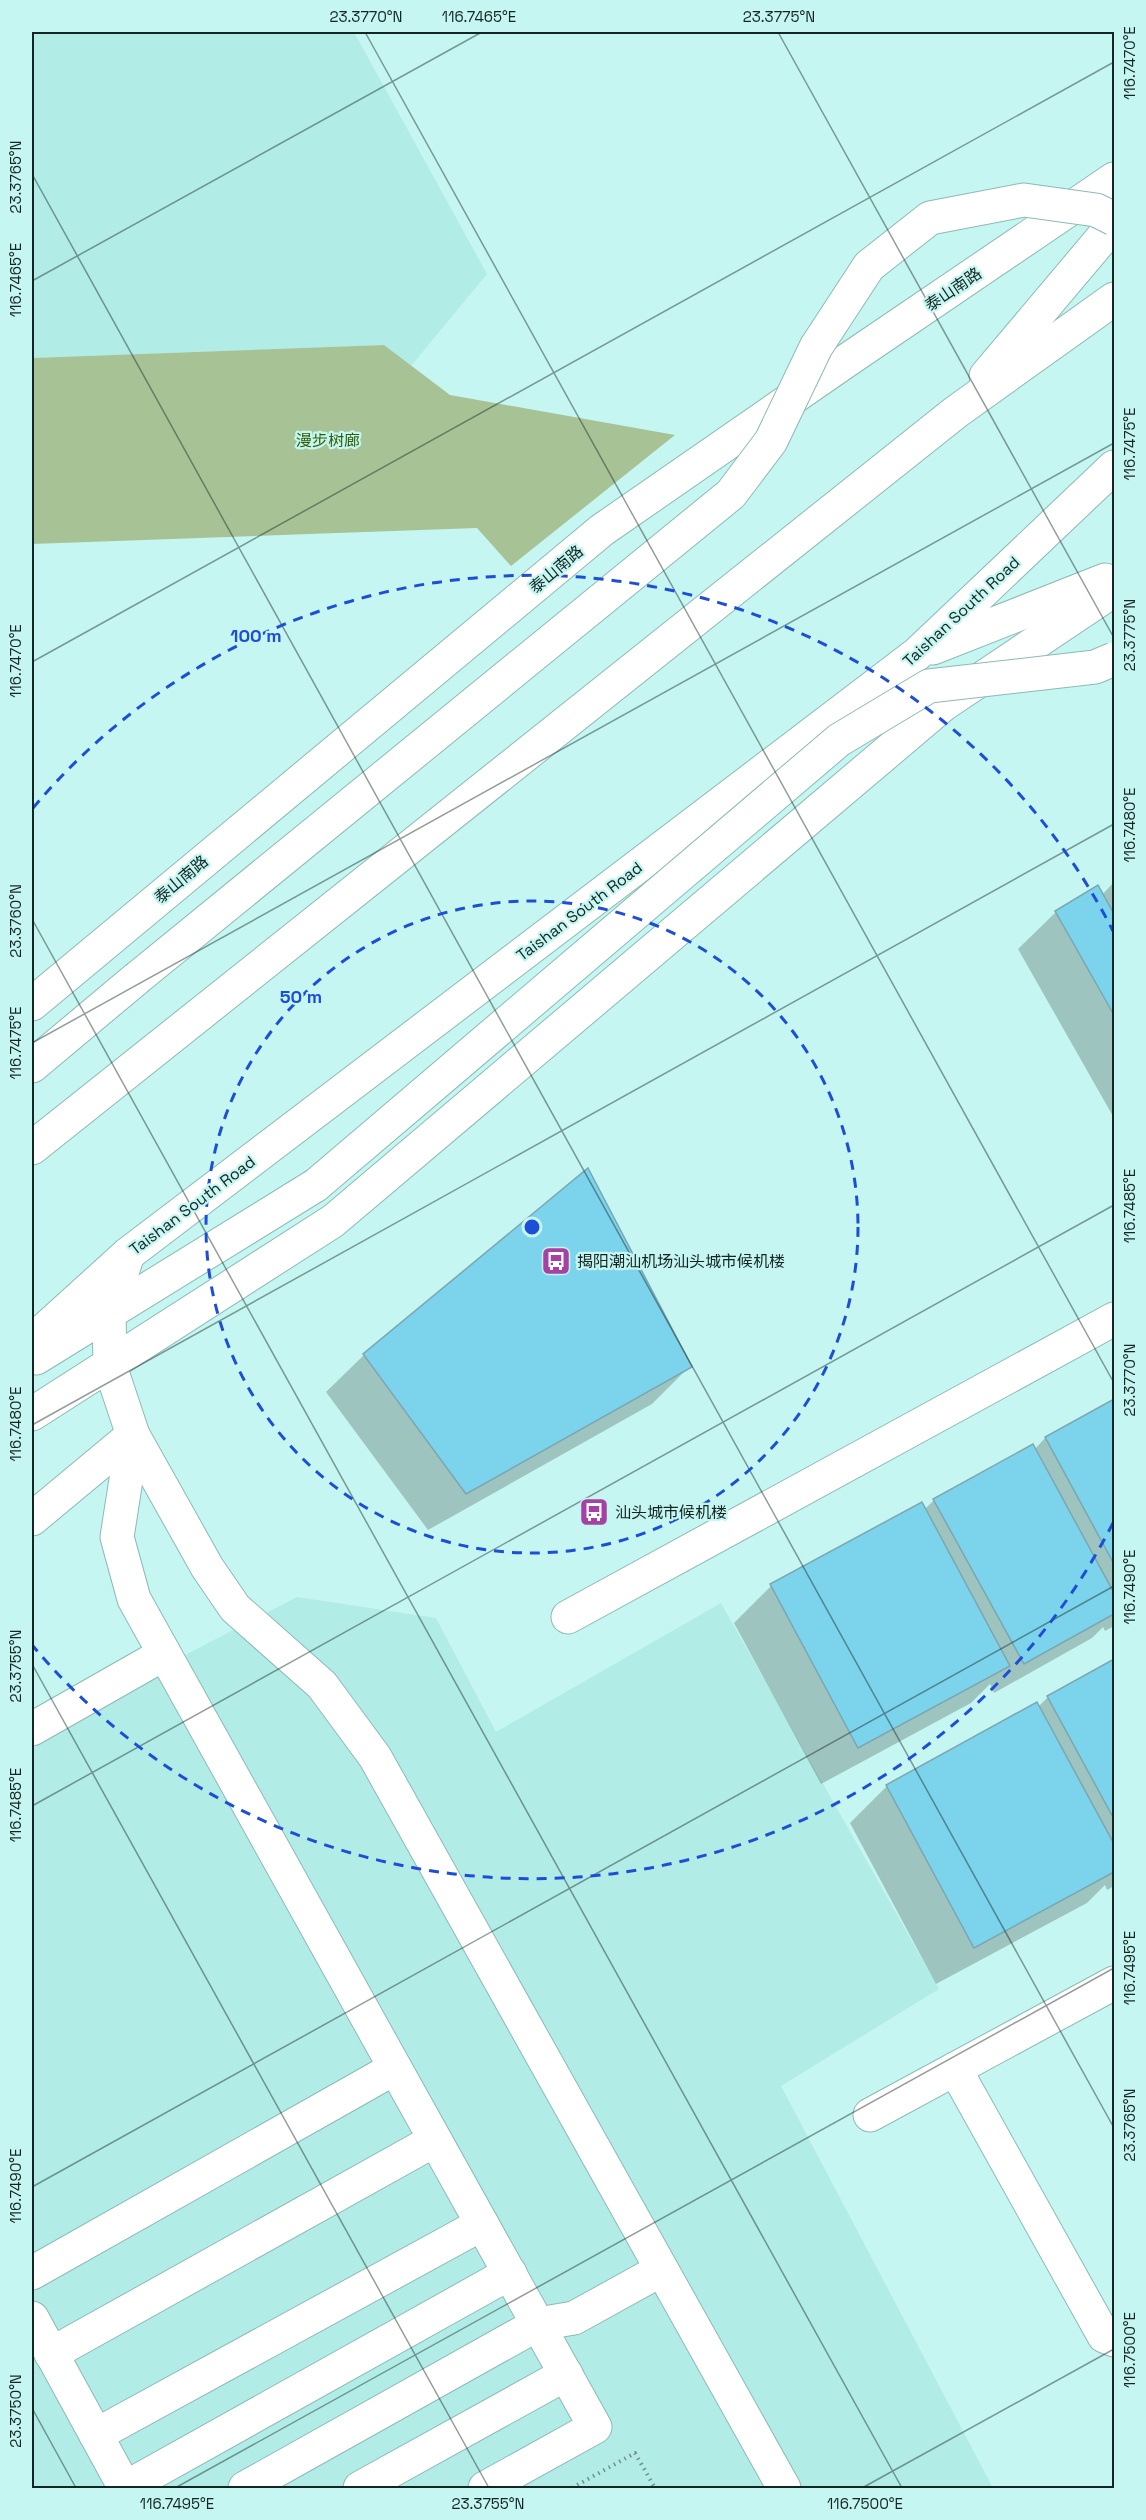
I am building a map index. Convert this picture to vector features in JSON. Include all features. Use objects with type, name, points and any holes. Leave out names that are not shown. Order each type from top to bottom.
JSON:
[{"type":"main road","name":"泰山南路","points":[[32,1004],[602,530],[1114,179]]},
{"type":"main road","points":[[32,1066],[730,494],[771,441],[816,347],[869,266],[930,218],[1024,200],[1096,210],[1114,219]]},
{"type":"main road","points":[[956,412],[1114,224]]},
{"type":"main road","points":[[32,1148],[956,412],[1114,299]]},
{"type":"main road","name":"Taishan South Road","points":[[32,1341],[128,1254],[917,654],[1114,467]]},
{"type":"main road","points":[[917,654],[1114,577]]},
{"type":"main road","points":[[32,1414],[333,1221],[944,704],[1114,590]]},
{"type":"main road","points":[[32,1360],[316,1185],[839,740],[929,686],[1095,667],[1114,659]]},
{"type":"main road","points":[[128,1254],[109,1313],[110,1366],[133,1435],[207,1567],[235,1608],[322,1685],[375,1757],[784,2488]]},
{"type":"main road","points":[[568,1617],[1114,1319]]},
{"type":"main road","points":[[32,1519],[133,1435]]},
{"type":"main road","points":[[133,1435],[117,1537],[134,1599],[595,2427],[484,2488]]},
{"type":"main road","points":[[32,1729],[164,1654]]},
{"type":"main road","points":[[870,2115],[1114,1983]]},
{"type":"main road","points":[[32,2273],[395,2068]]},
{"type":"main road","points":[[956,2069],[1104,2336],[1114,2340]]},
{"type":"main road","points":[[51,2354],[435,2140]]},
{"type":"main road","points":[[96,2435],[482,2223]]},
{"type":"main road","points":[[245,2488],[538,2324],[574,2318],[661,2270]]},
{"type":"main road","points":[[32,2318],[125,2488],[510,2273]]},
{"type":"main road","points":[[360,2488],[566,2374]]},
{"type":"path","points":[[572,2488],[635,2454],[655,2488]]},
{"type":"shaded area","points":[[32,32],[354,32],[487,274],[411,366],[384,345],[32,358]]},
{"type":"shaded area","points":[[297,1597],[436,1618],[496,1732],[721,1603],[939,1989],[781,2086],[993,2488],[32,2488],[32,1749],[185,1655]]},
{"type":"green space","name":"漫步树廊","points":[[384,345],[450,395],[675,435],[511,566],[477,528],[32,544],[32,358]]},
{"type":"building","points":[[1098,885],[1114,914],[1114,1015],[1055,911]]},
{"type":"building","name":"揭阳潮汕机场汕头城市候机楼","points":[[588,1168],[692,1367],[466,1494],[363,1354]]},
{"type":"building","points":[[1114,1399],[1114,1564],[1045,1437]]},
{"type":"building","points":[[1033,1444],[1114,1593],[1114,1614],[1024,1664],[933,1499]]},
{"type":"building","points":[[922,1502],[1010,1666],[858,1748],[770,1584]]},
{"type":"building","points":[[1114,1659],[1114,1819],[1047,1696]]},
{"type":"building","points":[[1037,1702],[1114,1844],[1114,1872],[974,1948],[886,1785]]},
{"type":"place","name":"揭阳潮汕机场汕头城市候机楼","points":[[556,1261]]},
{"type":"place","name":"汕头城市候机楼","points":[[594,1512]]}]
